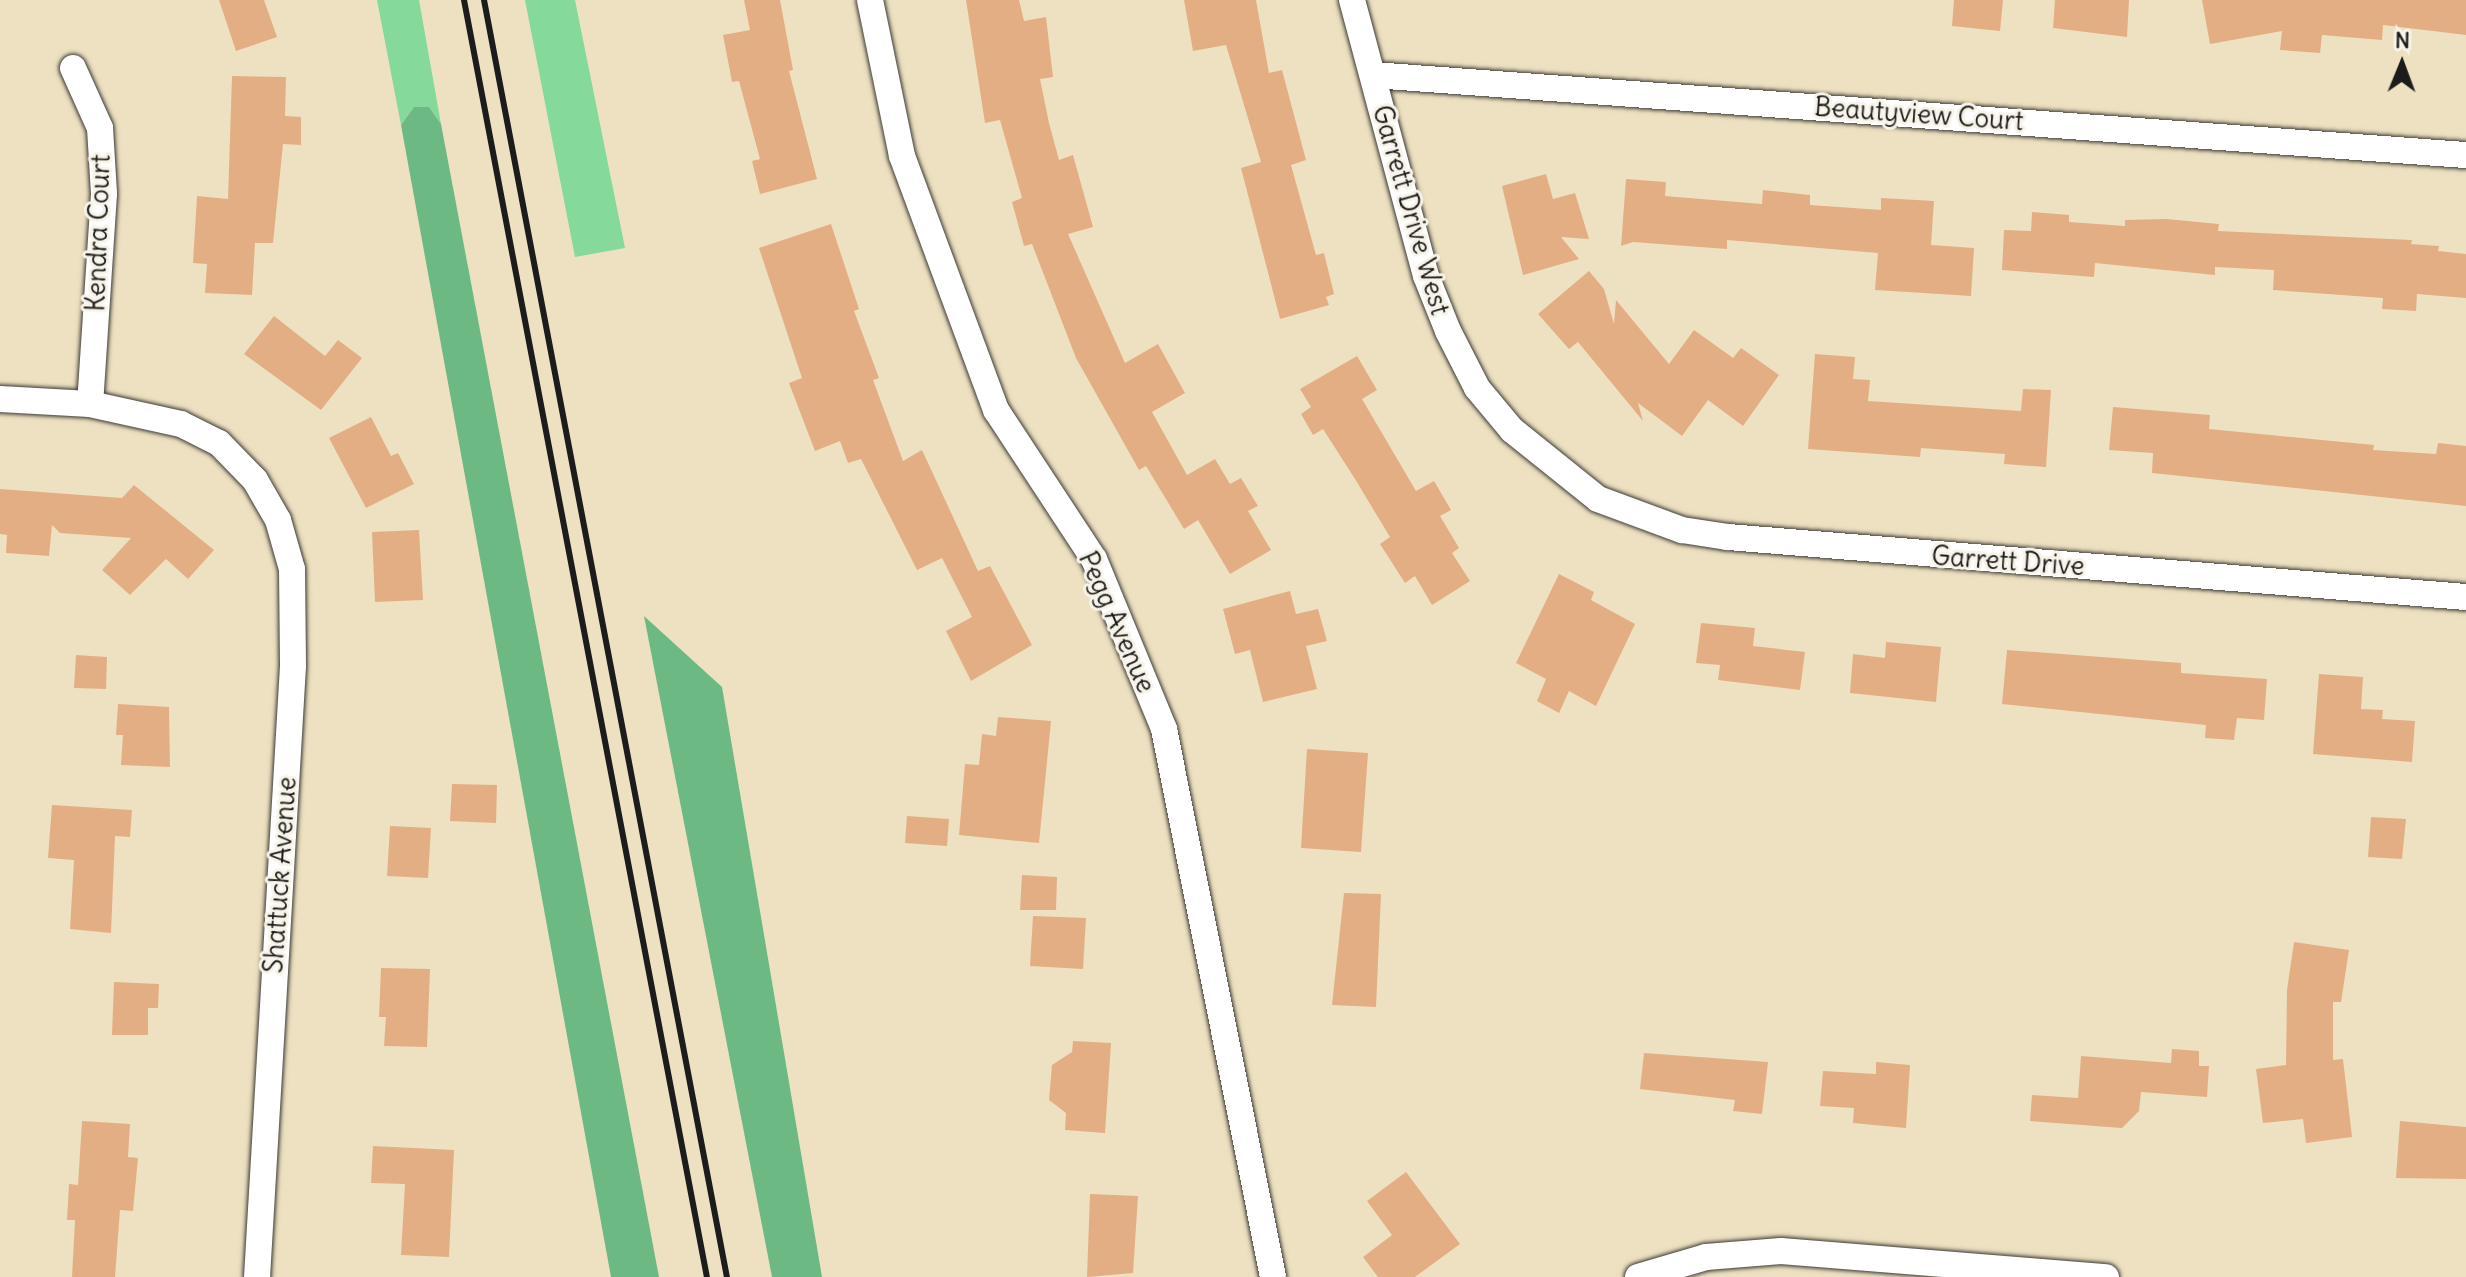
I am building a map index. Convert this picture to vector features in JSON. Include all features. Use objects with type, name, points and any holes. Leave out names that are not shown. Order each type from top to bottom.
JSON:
[{"type":"street","name":"Pegg Avenue","points":[[870,0],[902,156],[996,410],[1094,559],[1164,729],[1273,1277]]},
{"type":"street","name":"Garrett Drive West","points":[[1352,0],[1426,276],[1448,331],[1477,388],[1512,430],[1564,474]]},
{"type":"street","name":"Kendra Court","points":[[73,68],[100,128],[104,194],[90,404]]},
{"type":"street","name":"Beautyview Court","points":[[1373,75],[2466,155]]},
{"type":"street","name":"Shattuck Avenue","points":[[0,399],[90,404],[181,424],[219,443],[255,480],[278,520],[292,569],[293,666],[257,1277]]},
{"type":"street","name":"Garrett Drive","points":[[1564,474],[1598,499],[1641,518],[1728,537],[2466,597]]},
{"type":"street","points":[[1638,1277],[1706,1257],[1781,1251],[2106,1277]]},
{"type":"green space","points":[[377,0],[419,0],[441,124],[429,107],[414,107],[401,125]]},
{"type":"green space","points":[[525,0],[575,0],[625,248],[575,257]]},
{"type":"green space","points":[[414,107],[429,107],[441,124],[659,1277],[611,1277],[401,125]]},
{"type":"green space","points":[[644,616],[722,687],[822,1277],[772,1277]]},
{"type":"building","points":[[219,0],[264,0],[277,37],[236,51]]},
{"type":"building","points":[[744,0],[780,0],[793,70],[789,71],[817,179],[760,194],[752,161],[760,159],[739,81],[732,82],[723,35],[750,30]]},
{"type":"building","points":[[966,0],[1019,0],[1024,21],[1046,17],[1053,77],[1040,79],[1049,123],[1059,160],[1073,155],[1093,227],[1068,234],[1125,363],[1158,344],[1185,393],[1152,412],[1187,475],[1215,459],[1230,484],[1241,478],[1258,506],[1248,511],[1271,550],[1230,574],[1198,520],[1184,529],[1146,466],[1139,470],[1076,358],[1032,244],[1024,246],[1012,202],[1022,198],[1000,120],[985,123]]},
{"type":"building","points":[[1184,0],[1256,0],[1269,73],[1282,70],[1306,160],[1291,165],[1316,255],[1324,253],[1334,294],[1326,297],[1329,305],[1280,319],[1241,168],[1261,162],[1226,45],[1193,51]]},
{"type":"building","points":[[1954,0],[2003,0],[2000,31],[1952,26]]},
{"type":"building","points":[[2055,0],[2129,0],[2127,37],[2053,28]]},
{"type":"building","points":[[2202,0],[2466,0],[2466,35],[2383,25],[2382,40],[2322,35],[2320,53],[2280,50],[2282,31],[2210,44]]},
{"type":"building","points":[[232,76],[286,77],[285,116],[301,117],[301,145],[283,144],[273,243],[255,243],[252,295],[205,293],[207,264],[193,263],[197,196],[228,199]]},
{"type":"building","points":[[1546,174],[1553,199],[1575,193],[1589,239],[1561,237],[1579,259],[1523,275],[1502,186]]},
{"type":"building","points":[[1626,179],[1666,182],[1665,196],[1762,204],[1763,190],[1810,195],[1810,205],[1881,210],[1881,198],[1934,201],[1931,245],[1974,248],[1971,296],[1875,290],[1878,253],[1727,240],[1727,249],[1633,242],[1621,246]]},
{"type":"building","points":[[2032,212],[2069,215],[2069,222],[2125,226],[2125,220],[2166,219],[2219,224],[2218,231],[2412,240],[2411,244],[2439,246],[2438,251],[2466,254],[2466,298],[2417,294],[2416,311],[2382,309],[2383,298],[2273,290],[2274,270],[2215,267],[2215,275],[2095,263],[2094,277],[2002,270],[2004,230],[2031,231]]},
{"type":"building","points":[[831,224],[859,309],[854,311],[879,378],[873,380],[903,461],[922,450],[978,571],[990,566],[1032,645],[971,681],[946,631],[972,617],[942,558],[917,570],[861,459],[848,463],[840,441],[815,451],[789,383],[802,378],[759,248]]},
{"type":"building","points":[[1589,271],[1604,289],[1614,324],[1616,300],[1669,364],[1694,330],[1733,358],[1741,348],[1779,375],[1743,426],[1708,400],[1682,436],[1638,403],[1643,421],[1578,342],[1569,349],[1538,314]]},
{"type":"building","points":[[274,316],[325,356],[338,340],[362,358],[321,410],[244,354]]},
{"type":"building","points":[[1815,354],[1855,357],[1853,379],[1870,380],[1868,401],[2021,411],[2023,389],[2051,390],[2046,467],[2004,464],[2005,454],[1921,448],[1920,457],[1808,449]]},
{"type":"building","points":[[1357,356],[1377,390],[1362,399],[1416,491],[1434,481],[1451,510],[1440,516],[1459,548],[1452,553],[1470,581],[1432,605],[1415,576],[1405,583],[1380,544],[1390,537],[1355,479],[1323,429],[1313,435],[1301,414],[1311,407],[1300,389]]},
{"type":"building","points":[[2113,407],[2210,415],[2209,429],[2374,445],[2373,450],[2436,454],[2438,443],[2466,446],[2466,506],[2152,473],[2153,453],[2109,450]]},
{"type":"building","points":[[371,417],[391,456],[398,453],[414,484],[366,508],[329,438]]},
{"type":"building","points":[[134,485],[214,550],[188,579],[166,559],[130,595],[102,570],[131,538],[60,533],[52,525],[49,556],[6,553],[7,535],[0,534],[0,489],[122,498]]},
{"type":"building","points":[[419,530],[423,600],[375,602],[372,532]]},
{"type":"building","points":[[1559,574],[1594,592],[1591,600],[1635,624],[1596,706],[1569,691],[1559,713],[1537,701],[1546,679],[1516,663]]},
{"type":"building","points":[[1290,591],[1296,614],[1318,609],[1327,641],[1306,646],[1317,689],[1263,702],[1250,650],[1235,654],[1223,609]]},
{"type":"building","points":[[1701,623],[1755,628],[1753,646],[1805,652],[1800,690],[1718,680],[1720,665],[1696,663]]},
{"type":"building","points":[[1886,642],[1941,647],[1936,702],[1850,693],[1853,654],[1885,658]]},
{"type":"building","points":[[2007,650],[2181,663],[2181,673],[2267,679],[2264,720],[2237,718],[2234,740],[2205,738],[2206,725],[2002,704]]},
{"type":"building","points":[[76,655],[107,657],[106,689],[74,688]]},
{"type":"building","points":[[2319,674],[2363,677],[2361,709],[2383,710],[2382,719],[2415,721],[2412,762],[2313,754]]},
{"type":"building","points":[[118,704],[169,707],[170,767],[121,765],[123,735],[116,735]]},
{"type":"building","points":[[998,717],[1051,721],[1039,843],[959,835],[965,764],[979,765],[982,734],[996,736]]},
{"type":"building","points":[[1307,749],[1368,753],[1361,852],[1301,848]]},
{"type":"building","points":[[452,784],[497,785],[496,823],[450,821]]},
{"type":"building","points":[[52,805],[132,810],[130,837],[115,836],[111,933],[70,929],[74,860],[48,858]]},
{"type":"building","points":[[907,816],[949,819],[947,846],[905,843]]},
{"type":"building","points":[[2371,817],[2406,819],[2402,859],[2368,857]]},
{"type":"building","points":[[390,826],[431,828],[428,878],[387,876]]},
{"type":"building","points":[[1022,875],[1057,877],[1056,910],[1020,910]]},
{"type":"building","points":[[1344,893],[1381,894],[1376,1007],[1332,1005]]},
{"type":"building","points":[[1033,916],[1086,918],[1083,969],[1030,966]]},
{"type":"building","points":[[2294,942],[2349,950],[2341,1002],[2333,1002],[2333,1060],[2343,1059],[2352,1137],[2306,1143],[2303,1119],[2263,1123],[2256,1069],[2286,1065],[2287,990]]},
{"type":"building","points":[[381,968],[430,969],[427,1047],[384,1046],[386,1017],[379,1017]]},
{"type":"building","points":[[114,982],[159,984],[158,1008],[148,1008],[148,1035],[112,1035]]},
{"type":"building","points":[[1073,1041],[1111,1043],[1105,1133],[1065,1130],[1066,1113],[1049,1100],[1052,1065],[1072,1052]]},
{"type":"building","points":[[2172,1049],[2199,1051],[2199,1066],[2209,1066],[2207,1097],[2141,1092],[2139,1111],[2122,1128],[2030,1121],[2032,1095],[2078,1098],[2081,1056],[2171,1063]]},
{"type":"building","points":[[1644,1053],[1768,1062],[1762,1114],[1733,1111],[1735,1100],[1640,1089]]},
{"type":"building","points":[[1876,1062],[1910,1065],[1906,1128],[1853,1123],[1854,1108],[1820,1106],[1823,1071],[1876,1074]]},
{"type":"building","points":[[82,1121],[130,1124],[128,1157],[138,1158],[133,1211],[120,1210],[115,1277],[72,1277],[75,1220],[67,1220],[69,1184],[78,1185]]},
{"type":"building","points":[[2400,1121],[2466,1127],[2466,1179],[2396,1178]]},
{"type":"building","points":[[373,1146],[454,1150],[449,1257],[401,1255],[405,1184],[371,1183]]},
{"type":"building","points":[[1406,1172],[1460,1244],[1415,1277],[1378,1277],[1363,1257],[1392,1235],[1367,1201]]},
{"type":"building","points":[[1090,1194],[1138,1196],[1133,1273],[1087,1277]]},
{"type":"railway","points":[[464,0],[707,1277]]},
{"type":"railway","points":[[484,0],[727,1277]]}]
